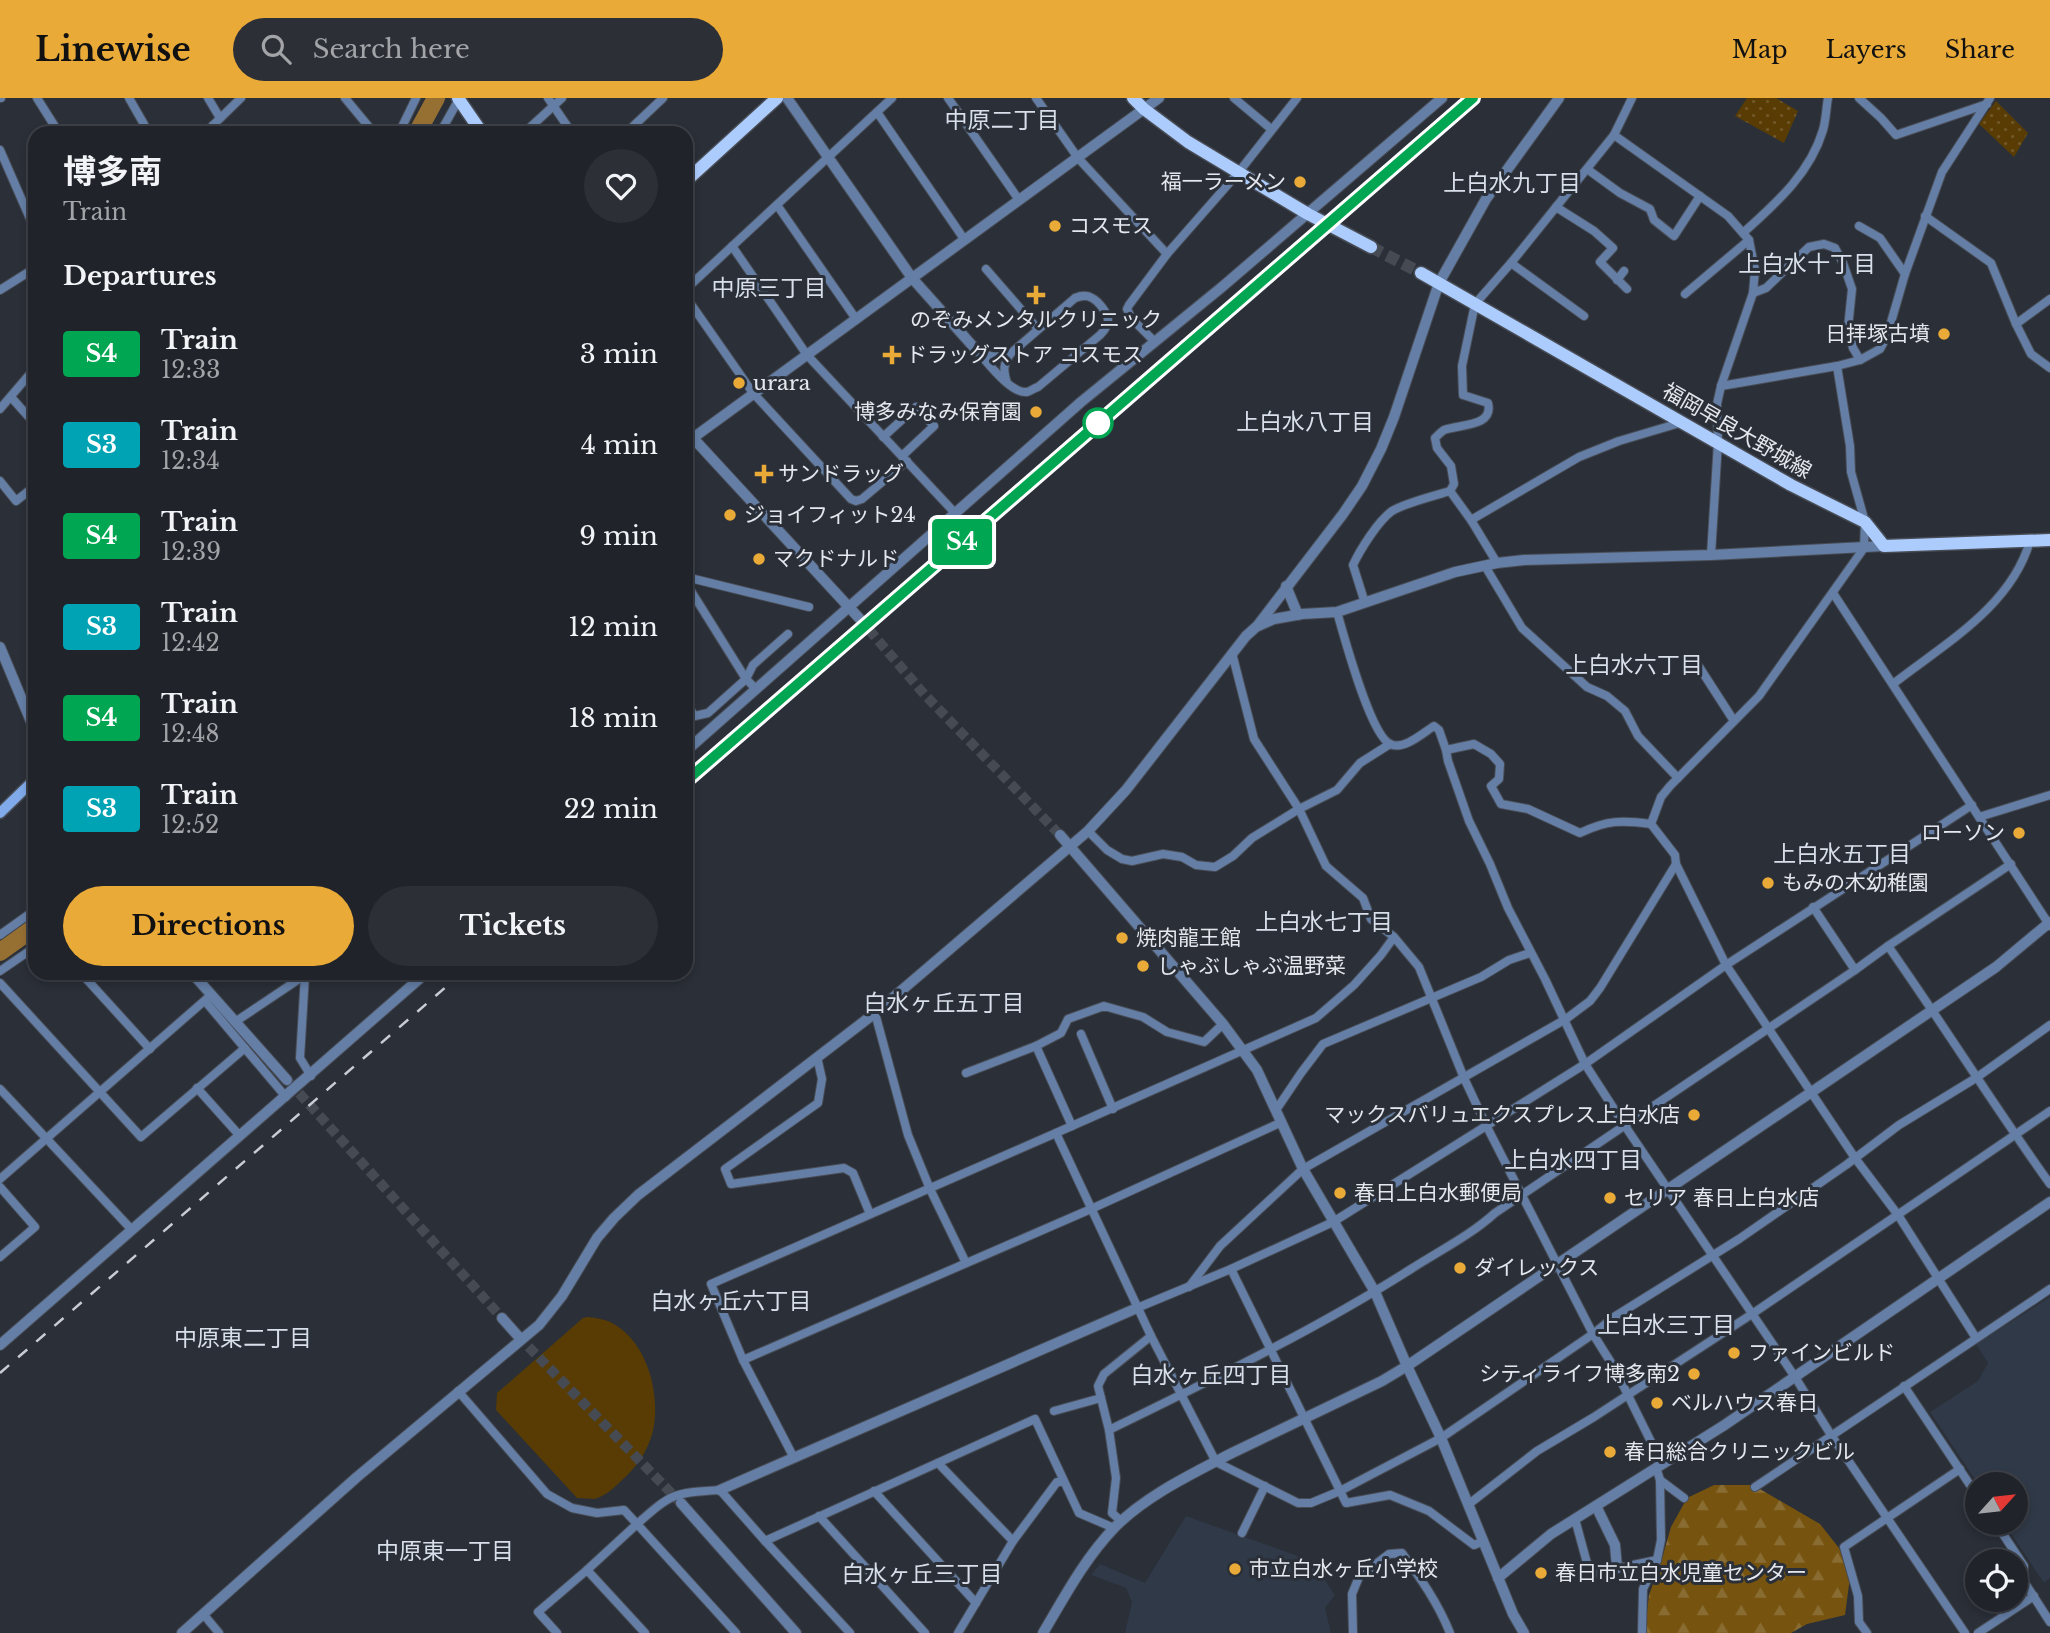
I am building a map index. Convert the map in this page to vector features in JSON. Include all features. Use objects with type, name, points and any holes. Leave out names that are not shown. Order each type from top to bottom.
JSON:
[{"type":"main road","points":[[458,98],[477,126]]},
{"type":"main road","points":[[693,175],[777,98]]},
{"type":"main road","points":[[1133,98],[1188,142],[1308,214],[1371,247]]},
{"type":"main road","name":"福岡早良大野城線","points":[[1421,273],[1791,485],[1866,522],[1884,546]]},
{"type":"main road","points":[[1884,546],[2050,540]]},
{"type":"main road","points":[[1,810],[28,785]]},
{"type":"street","points":[[37,98],[55,126]]},
{"type":"street","points":[[129,98],[145,126]]},
{"type":"street","points":[[208,98],[219,126]]},
{"type":"street","points":[[212,126],[241,98]]},
{"type":"street","points":[[345,98],[368,126]]},
{"type":"street","points":[[402,126],[416,98]]},
{"type":"street","points":[[444,126],[458,98]]},
{"type":"street","points":[[530,126],[551,102],[562,98]]},
{"type":"street","points":[[633,126],[663,98]]},
{"type":"street","points":[[787,98],[912,278],[978,352],[1007,383],[1016,391],[1027,392],[1038,387],[1100,335],[1107,328],[1108,318],[1092,298],[1083,295],[1075,298],[1011,353],[1004,363],[1003,371],[1007,383]]},
{"type":"street","points":[[693,282],[892,98]]},
{"type":"street","points":[[948,98],[1019,200]]},
{"type":"street","points":[[1036,98],[1078,158],[1167,254]]},
{"type":"street","points":[[693,439],[1159,98]]},
{"type":"street","points":[[1234,98],[1271,130]]},
{"type":"street","points":[[1154,341],[1132,320],[1127,309],[1167,254],[1238,173],[1297,98]]},
{"type":"street","points":[[693,745],[1154,341],[1222,287],[1442,98]]},
{"type":"street","points":[[182,1633],[296,1530],[539,1325],[562,1296],[597,1238],[638,1195],[875,1013],[1070,847],[1126,790],[1232,653],[1256,627],[1362,486],[1394,417],[1439,283],[1486,199],[1559,98]]},
{"type":"street","points":[[1365,603],[1353,565],[1360,551],[1392,512],[1450,491],[1454,484],[1451,466],[1437,448],[1435,438],[1442,431],[1476,423],[1488,417],[1489,403],[1463,395],[1462,366],[1475,304],[1614,135],[1632,98]]},
{"type":"street","points":[[1743,233],[1778,202],[1807,166],[1823,131],[1828,98]]},
{"type":"street","points":[[1859,98],[1896,135],[1988,101]]},
{"type":"street","points":[[1721,386],[1837,366],[1860,360],[1880,349],[1887,336],[1905,274],[1942,172],[1988,101]]},
{"type":"street","points":[[551,102],[567,126]]},
{"type":"street","points":[[877,112],[964,239]]},
{"type":"street","points":[[1614,135],[1728,216],[1749,240],[1755,270],[1753,293],[1717,404],[1718,442],[1711,555]]},
{"type":"street","points":[[0,150],[28,214]]},
{"type":"street","points":[[1587,169],[1620,193],[1650,209],[1654,220],[1674,236],[1700,196]]},
{"type":"street","points":[[777,205],[856,319]]},
{"type":"street","points":[[1556,207],[1594,231],[1613,248],[1600,262],[1627,289]]},
{"type":"street","points":[[1925,216],[1991,263],[2031,354],[2050,368]]},
{"type":"street","points":[[1859,226],[1880,238],[1905,274]]},
{"type":"street","points":[[1685,293],[1749,240]]},
{"type":"street","points":[[1753,293],[1766,288],[1809,247],[1824,244],[1835,248],[1852,289],[1848,328],[1853,348],[1860,360]]},
{"type":"street","points":[[732,246],[807,355],[955,513]]},
{"type":"street","points":[[1511,262],[1584,316]]},
{"type":"street","points":[[986,269],[1038,330]]},
{"type":"street","points":[[1618,280],[1624,271]]},
{"type":"street","points":[[0,290],[28,272]]},
{"type":"street","points":[[2016,324],[2050,299]]},
{"type":"street","points":[[693,307],[753,393],[851,499],[862,499],[934,426],[916,407],[883,437]]},
{"type":"street","points":[[978,352],[1001,357],[1011,353]]},
{"type":"street","points":[[2041,363],[2050,356]]},
{"type":"street","points":[[1651,824],[1661,797],[1759,696],[1864,548],[1866,522],[1852,472],[1837,366]]},
{"type":"street","points":[[0,409],[28,376]]},
{"type":"street","points":[[11,397],[28,416]]},
{"type":"street","points":[[1471,520],[1579,457],[1619,441],[1684,422]]},
{"type":"street","points":[[693,444],[859,618]]},
{"type":"street","points":[[0,481],[16,500],[28,491]]},
{"type":"street","points":[[1450,491],[1497,563]]},
{"type":"street","points":[[1893,684],[1971,626],[1986,611],[2017,571],[2030,541]]},
{"type":"street","points":[[1256,627],[1274,619],[1337,612],[1455,572],[1497,563],[1884,546]]},
{"type":"street","points":[[1485,566],[1522,628],[1587,687],[1607,696],[1625,711],[1638,736],[1678,778]]},
{"type":"street","points":[[693,579],[809,607]]},
{"type":"street","points":[[1286,586],[1298,615]]},
{"type":"street","points":[[1043,1633],[1083,1566],[1118,1525],[1160,1493],[1407,1366],[1996,967],[2050,924],[1833,593]]},
{"type":"street","points":[[693,594],[746,679],[755,688]]},
{"type":"street","points":[[1337,612],[1359,686],[1381,736],[1390,744],[1400,746],[1434,726],[1438,730],[1469,821],[1585,1064],[1965,1633]]},
{"type":"street","points":[[693,716],[708,713],[746,679],[753,665],[788,634]]},
{"type":"street","points":[[0,647],[28,714]]},
{"type":"street","points":[[1232,653],[1254,739],[1299,809],[1326,866],[1363,898],[1371,919],[1394,937],[1419,967],[1487,1127],[1593,1334],[1615,1370],[1659,1466],[1661,1540],[1657,1560],[1643,1589],[1642,1633]]},
{"type":"street","points":[[1696,662],[1734,721]]},
{"type":"street","points":[[1088,831],[1122,859],[1132,861],[1163,854],[1182,856],[1196,865],[1215,867],[1233,856],[1252,838],[1299,809],[1337,790],[1360,763],[1390,744]]},
{"type":"street","points":[[1446,750],[1474,744],[1492,754],[1500,764],[1499,779],[1491,786],[1501,804],[1528,809],[1580,832],[1601,823],[1651,824],[1675,855],[1676,864],[1726,965],[1855,1158],[1898,1215],[1976,1338]]},
{"type":"street","points":[[1979,817],[2050,795]]},
{"type":"street","points":[[558,1633],[538,1612],[664,1499],[681,1492],[719,1490],[1231,1269],[1333,1222],[1585,1064],[1726,965],[1972,805]]},
{"type":"street","points":[[1060,835],[1223,1024],[1257,1070],[1303,1169],[1375,1292],[1441,1438],[1513,1614],[1524,1633]]},
{"type":"street","points":[[1189,1287],[1220,1246],[1303,1169],[1578,1011],[1600,988],[1676,864]]},
{"type":"street","points":[[1109,1430],[1270,1349],[1375,1292],[1486,1222],[1495,1213],[2011,864]]},
{"type":"street","points":[[1813,907],[1855,970]]},
{"type":"street","points":[[0,935],[28,915]]},
{"type":"street","points":[[794,1458],[743,1360],[711,1284],[1316,1018],[1354,985],[1394,937]]},
{"type":"street","points":[[1888,946],[2050,1184]]},
{"type":"street","points":[[0,971],[28,952]]},
{"type":"street","points":[[1276,1110],[1322,1044],[1481,977],[1509,960],[1530,953]]},
{"type":"street","points":[[86,980],[150,1049]]},
{"type":"street","points":[[196,980],[245,1048],[286,1097]]},
{"type":"street","points":[[235,1021],[297,980]]},
{"type":"street","points":[[306,980],[300,1058],[311,1076]]},
{"type":"street","points":[[0,1345],[418,980]]},
{"type":"street","points":[[0,983],[141,1137],[245,1048]]},
{"type":"street","points":[[0,1179],[208,998]]},
{"type":"street","points":[[208,998],[235,1021],[287,1080]]},
{"type":"street","points":[[966,1073],[1036,1046],[1061,1033],[1068,1019],[1104,1006],[1143,1017],[1167,1032],[1204,1042],[1223,1024]]},
{"type":"street","points":[[875,1013],[908,1135],[930,1189],[967,1263]]},
{"type":"street","points":[[1056,1133],[1137,1308],[1216,1462],[1298,1503],[1311,1503],[1340,1491],[1441,1438],[1614,1317],[1777,1213],[1899,1125],[1976,1078],[2050,1025]]},
{"type":"street","points":[[1081,1034],[1113,1109]]},
{"type":"street","points":[[1036,1046],[1072,1126]]},
{"type":"street","points":[[817,1057],[822,1079],[818,1103],[724,1169],[731,1184],[844,1168],[853,1172],[870,1214]]},
{"type":"street","points":[[197,1088],[240,1136]]},
{"type":"street","points":[[0,1089],[132,1230]]},
{"type":"street","points":[[1469,1504],[1537,1451],[1752,1314],[2050,1111]]},
{"type":"street","points":[[743,1360],[1091,1209],[1282,1122]]},
{"type":"street","points":[[0,1187],[35,1227],[0,1257]]},
{"type":"street","points":[[1498,1577],[1550,1534],[1795,1377],[2050,1202]]},
{"type":"street","points":[[1231,1269],[1346,1503],[1390,1495],[1429,1511],[1474,1545],[1484,1541]]},
{"type":"street","points":[[1755,1487],[2050,1289]]},
{"type":"street","points":[[502,1318],[518,1336]]},
{"type":"street","points":[[1118,1525],[1112,1513],[1116,1478],[1109,1430],[1098,1386],[1104,1374],[1151,1336]]},
{"type":"street","points":[[1905,1386],[1965,1478]]},
{"type":"street","points":[[458,1391],[547,1494],[572,1508],[597,1513],[624,1510],[736,1633]]},
{"type":"street","points":[[1054,1411],[1101,1398]]},
{"type":"street","points":[[765,1541],[1035,1419],[1079,1513],[1118,1525]]},
{"type":"street","points":[[938,1463],[1013,1541]]},
{"type":"street","points":[[1867,1633],[1859,1622],[1858,1596],[1844,1546],[1959,1469]]},
{"type":"street","points":[[1660,1480],[1684,1498]]},
{"type":"street","points":[[958,1633],[1013,1541],[1057,1482],[1063,1482]]},
{"type":"street","points":[[1242,1533],[1265,1486]]},
{"type":"street","points":[[719,1490],[850,1633]]},
{"type":"street","points":[[874,1492],[976,1603]]},
{"type":"street","points":[[681,1503],[796,1633]]},
{"type":"street","points":[[1596,1506],[1615,1545],[1617,1568]]},
{"type":"street","points":[[819,1516],[925,1633]]},
{"type":"street","points":[[1575,1519],[1590,1574],[1657,1560]]},
{"type":"street","points":[[2004,1535],[2024,1566],[2023,1580],[2050,1622]]},
{"type":"street","points":[[1353,1633],[1352,1594],[1359,1577],[1389,1554],[1402,1553],[1426,1585],[1450,1633]]},
{"type":"street","points":[[587,1570],[645,1633]]},
{"type":"street","points":[[1978,1633],[2034,1596]]},
{"type":"street","points":[[204,1615],[219,1633]]},
{"type":"shaded area","points":[[1747,98],[1776,98],[1798,111],[1784,143],[1735,116]]},
{"type":"shaded area","points":[[1996,101],[2028,133],[2014,157],[1979,124]]},
{"type":"shaded area","points":[[2050,1297],[2050,1578],[2044,1583],[2028,1559],[2028,1549],[2021,1549],[2012,1535],[2028,1535],[2028,1472],[1970,1472],[1930,1412],[1978,1381],[1988,1363],[1976,1344]]},
{"type":"shaded area","points":[[583,1318],[610,1322],[623,1330],[633,1341],[648,1369],[655,1400],[653,1431],[641,1459],[615,1486],[594,1499],[577,1498],[496,1410],[497,1393]]},
{"type":"shaded area","name":"市立白水ヶ丘小学校","points":[[1186,1516],[1312,1561],[1335,1595],[1325,1608],[1331,1633],[1125,1633],[1132,1602],[1126,1588],[1091,1575],[1100,1564],[1145,1583]]},
{"type":"green space","points":[[1714,1485],[1753,1485],[1820,1524],[1839,1548],[1850,1577],[1845,1615],[1807,1624],[1791,1633],[1647,1633],[1645,1629],[1649,1595],[1671,1527],[1687,1498]]},
{"type":"waterway","points":[[421,126],[436,98]]},
{"type":"waterway","points":[[0,952],[28,932]]},
{"type":"tunnel","points":[[1371,247],[1421,273]]},
{"type":"tunnel","points":[[859,618],[924,694],[1060,835]]},
{"type":"tunnel","points":[[289,1082],[502,1318]]},
{"type":"tunnel","points":[[518,1336],[681,1503]]},
{"type":"railway","points":[[693,775],[1473,98]]},
{"type":"railway","points":[[0,1373],[454,980]]},
{"type":"train","name":"S4","points":[[693,775],[1473,98]]},
{"type":"place","name":"福一ラーメン","points":[[1300,182]]},
{"type":"place","name":"コスモス","points":[[1055,226]]},
{"type":"place","name":"のぞみメンタルクリニック","points":[[1036,295]]},
{"type":"place","name":"日拝塚古墳","points":[[1944,334]]},
{"type":"place","name":"ドラッグストア コスモス","points":[[892,355]]},
{"type":"place","name":"urara","points":[[739,383]]},
{"type":"place","name":"博多みなみ保育園","points":[[1036,412]]},
{"type":"place","name":"サンドラッグ","points":[[764,474]]},
{"type":"place","name":"ジョイフィット24","points":[[730,515]]},
{"type":"place","name":"マクドナルド","points":[[759,559]]},
{"type":"place","name":"ローソン","points":[[2019,833]]},
{"type":"place","name":"もみの木幼稚園","points":[[1768,883]]},
{"type":"place","name":"焼肉龍王館","points":[[1122,938]]},
{"type":"place","name":"しゃぶしゃぶ温野菜","points":[[1143,966]]},
{"type":"place","name":"マックスバリュエクスプレス上白水店","points":[[1694,1115]]},
{"type":"place","name":"春日上白水郵便局","points":[[1340,1193]]},
{"type":"place","name":"セリア 春日上白水店","points":[[1610,1198]]},
{"type":"place","name":"ダイレックス","points":[[1460,1268]]},
{"type":"place","name":"ファインビルド","points":[[1734,1353]]},
{"type":"place","name":"シティライフ博多南2","points":[[1694,1374]]},
{"type":"place","name":"ベルハウス春日","points":[[1657,1403]]},
{"type":"place","name":"春日総合クリニックビル","points":[[1610,1452]]},
{"type":"place","name":"市立白水ヶ丘小学校","points":[[1235,1569]]},
{"type":"place","name":"春日市立白水児童センター","points":[[1541,1573]]},
{"type":"district","name":"中原二丁目","points":[[1002,120]]},
{"type":"district","name":"上白水九丁目","points":[[1512,183]]},
{"type":"district","name":"上白水十丁目","points":[[1807,264]]},
{"type":"district","name":"中原三丁目","points":[[769,288]]},
{"type":"district","name":"上白水八丁目","points":[[1305,422]]},
{"type":"district","name":"上白水六丁目","points":[[1634,665]]},
{"type":"district","name":"上白水五丁目","points":[[1842,854]]},
{"type":"district","name":"上白水七丁目","points":[[1324,922]]},
{"type":"district","name":"白水ヶ丘五丁目","points":[[944,1003]]},
{"type":"district","name":"上白水四丁目","points":[[1573,1160]]},
{"type":"district","name":"白水ヶ丘六丁目","points":[[731,1301]]},
{"type":"district","name":"上白水三丁目","points":[[1666,1325]]},
{"type":"district","name":"中原東二丁目","points":[[243,1338]]},
{"type":"district","name":"白水ヶ丘四丁目","points":[[1211,1375]]},
{"type":"district","name":"中原東一丁目","points":[[445,1551]]},
{"type":"district","name":"白水ヶ丘三丁目","points":[[922,1574]]}]
